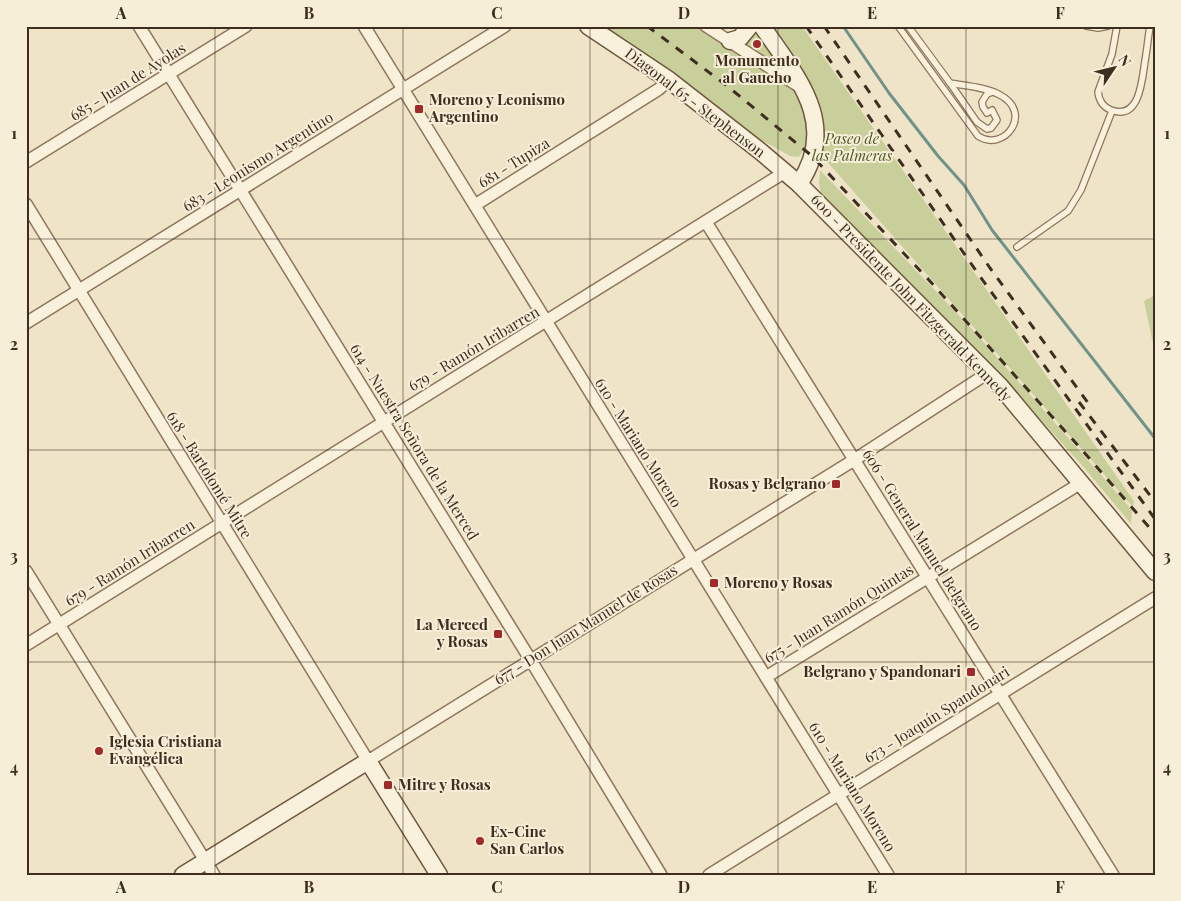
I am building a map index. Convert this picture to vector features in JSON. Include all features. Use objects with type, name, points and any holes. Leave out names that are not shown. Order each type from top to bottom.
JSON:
[{"type":"street","name":"614 - Nuestra Señora de la Merced","points":[[139,26],[530,659],[661,875]]},
{"type":"street","name":"685 - Juan de Ayolas","points":[[26,162],[246,26]]},
{"type":"street","name":"610 - Mariano Moreno","points":[[364,26],[888,875]]},
{"type":"street","name":"683 - Leonismo Argentino","points":[[26,323],[505,26]]},
{"type":"street","name":"Diagonal 65 - Stephenson","points":[[588,26],[669,80],[799,184]]},
{"type":"street","points":[[706,26],[805,91]]},
{"type":"street","points":[[730,41],[740,38],[750,26]]},
{"type":"street","name":"600 - Presidente John Fitzgerald Kennedy","points":[[762,26],[805,91],[812,106],[814,144],[808,170],[799,184],[988,373],[1155,572]]},
{"type":"street","name":"681 - Tupiza","points":[[475,205],[659,89],[669,80]]},
{"type":"street","name":"679 - Ramón Iribarren","points":[[26,645],[785,172]]},
{"type":"street","name":"618 - Bartolomé Mitre","points":[[26,204],[368,761]]},
{"type":"street","name":"606 - General Manuel Belgrano","points":[[706,222],[1113,875]]},
{"type":"street","name":"677 - Don Juan Manuel de Rosas","points":[[183,875],[209,868],[368,761],[854,460],[988,373]]},
{"type":"street","name":"675 - Juan Ramón Quintas","points":[[766,677],[1081,483]]},
{"type":"street","points":[[26,571],[209,868]]},
{"type":"street","name":"673 - Joaquín Spandonari","points":[[709,875],[838,793],[1155,598]]},
{"type":"street","points":[[368,761],[439,875]]},
{"type":"lane","points":[[898,26],[978,136],[988,140],[998,139],[1008,133],[1015,120],[1014,107],[1009,101],[993,92],[950,83]]},
{"type":"lane","points":[[908,26],[978,122],[987,129],[992,128],[997,120],[992,110],[987,113],[982,102],[987,94],[993,92]]},
{"type":"lane","points":[[1086,26],[1098,28],[1108,26]]},
{"type":"lane","points":[[1117,26],[1112,54],[1098,92],[1102,104],[1112,111],[1125,111],[1132,107],[1141,91],[1150,26]]},
{"type":"lane","points":[[1016,247],[1068,211],[1082,190],[1112,111]]},
{"type":"green space","points":[[598,26],[695,26],[798,93],[806,114],[808,143],[799,157],[790,156],[749,133]]},
{"type":"green space","name":"Paseo de las Palmeras","points":[[772,26],[802,26],[1134,501],[1133,507],[822,156],[824,132],[822,115],[813,87]]},
{"type":"green space","points":[[756,30],[779,65],[744,43]]},
{"type":"green space","name":"Paseo de las Palmeras","points":[[820,170],[973,330],[1132,510],[1131,524],[1081,464],[993,368],[821,195],[819,183]]},
{"type":"green space","points":[[1155,295],[1155,353],[1144,301]]},
{"type":"waterway","points":[[843,26],[889,93],[938,156],[964,185],[992,230],[1154,437]]},
{"type":"railway","points":[[647,26],[726,85],[812,156],[928,279],[1155,534]]},
{"type":"railway","points":[[806,26],[979,275],[1155,519]]},
{"type":"railway","points":[[824,26],[990,268],[1091,407]]},
{"type":"railway","points":[[1079,402],[1155,502]]},
{"type":"place","name":"Monumento al Gaucho","points":[[757,44]]},
{"type":"place","name":"Moreno y Leonismo Argentino","points":[[419,109]]},
{"type":"place","name":"Rosas y Belgrano","points":[[836,484]]},
{"type":"place","name":"Moreno y Rosas","points":[[714,583]]},
{"type":"place","name":"La Merced y Rosas","points":[[498,634]]},
{"type":"place","name":"Belgrano y Spandonari","points":[[971,672]]},
{"type":"place","name":"Iglesia Cristiana Evangélica","points":[[99,751]]},
{"type":"place","name":"Mitre y Rosas","points":[[388,785]]},
{"type":"place","name":"Ex-Cine San Carlos","points":[[480,841]]}]
